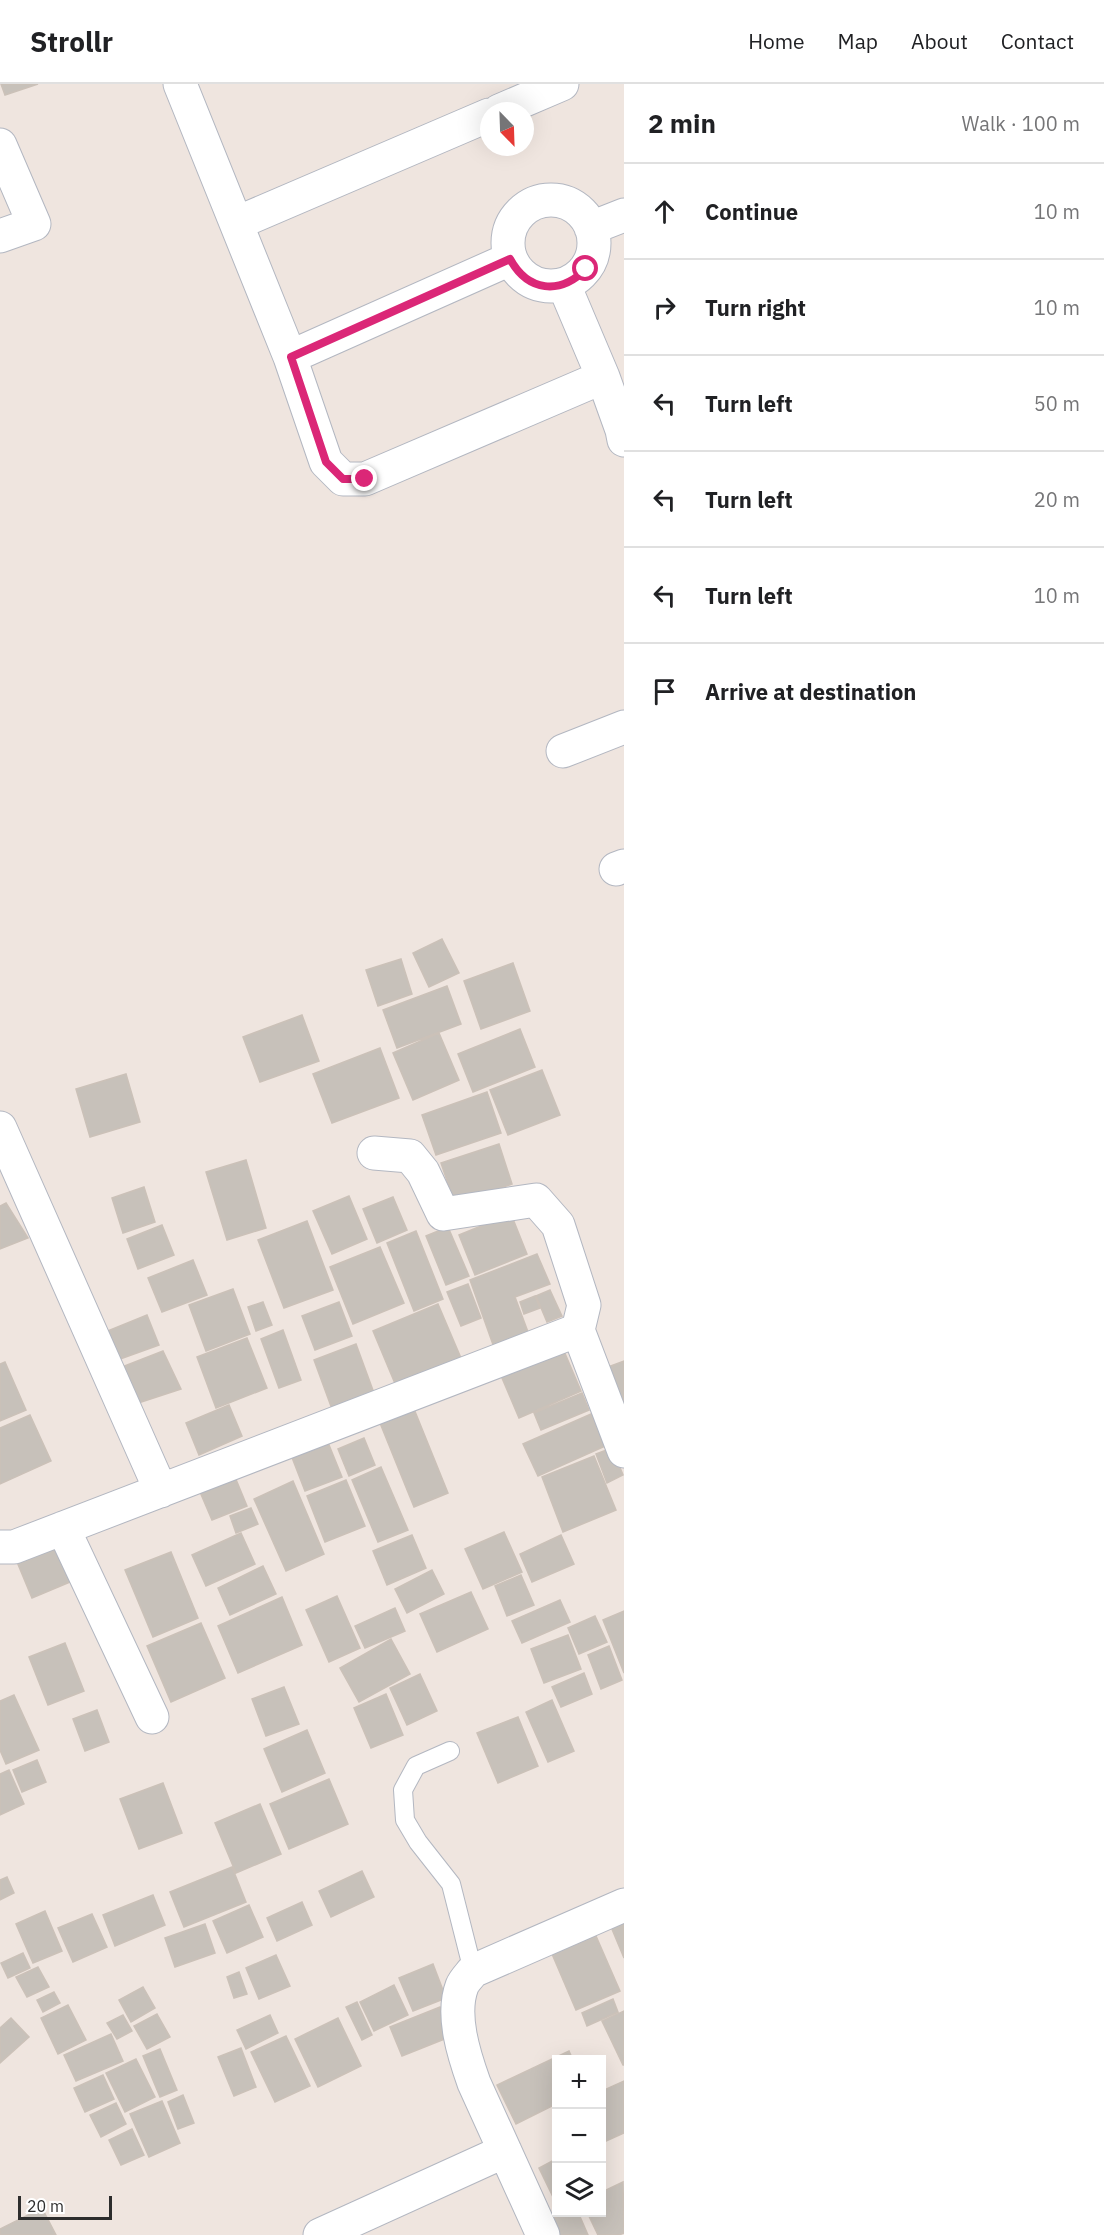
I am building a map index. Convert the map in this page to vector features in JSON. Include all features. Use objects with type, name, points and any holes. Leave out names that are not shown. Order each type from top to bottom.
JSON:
[{"type":"street","points":[[181,84],[291,357],[326,462],[343,479],[365,479],[603,377]]},
{"type":"street","points":[[520,102],[562,84]]},
{"type":"street","points":[[237,223],[480,119]]},
{"type":"street","points":[[0,145],[34,224],[0,236]]},
{"type":"street","points":[[548,200],[562,201],[585,216],[591,228],[595,242],[590,262],[576,279],[564,285],[551,287],[538,285],[516,271],[510,259],[507,246],[514,220],[523,210],[535,203],[548,200]]},
{"type":"street","points":[[591,228],[624,215]]},
{"type":"street","points":[[291,357],[510,259]]},
{"type":"street","points":[[564,285],[603,377],[624,440]]},
{"type":"street","points":[[563,751],[624,727]]},
{"type":"street","points":[[0,1128],[161,1491]]},
{"type":"street","points":[[374,1153],[410,1156],[423,1173],[443,1214],[536,1200],[558,1225],[584,1305],[578,1330],[624,1451]]},
{"type":"street","points":[[0,1547],[14,1546],[63,1528],[578,1330]]},
{"type":"street","points":[[63,1528],[152,1717]]},
{"type":"street","points":[[543,2235],[474,2083],[465,2058],[460,2037],[458,2002],[462,1984],[473,1971],[624,1905]]},
{"type":"street","points":[[320,2235],[505,2151]]},
{"type":"lane","points":[[450,1751],[416,1766],[403,1790],[405,1820],[418,1842],[451,1884],[473,1971]]},
{"type":"building","points":[[1,84],[38,84],[5,95]]},
{"type":"building","points":[[442,939],[459,973],[429,987],[413,953]]},
{"type":"building","points":[[401,959],[412,994],[378,1006],[366,970]]},
{"type":"building","points":[[513,963],[530,1011],[481,1029],[464,981]]},
{"type":"building","points":[[447,986],[461,1024],[397,1048],[383,1010]]},
{"type":"building","points":[[302,1015],[319,1061],[260,1082],[243,1037]]},
{"type":"building","points":[[520,1029],[535,1067],[473,1092],[458,1054]]},
{"type":"building","points":[[439,1033],[459,1080],[413,1100],[393,1053]]},
{"type":"building","points":[[380,1048],[399,1098],[332,1123],[313,1074]]},
{"type":"building","points":[[542,1070],[560,1115],[508,1135],[490,1090]]},
{"type":"building","points":[[126,1074],[140,1122],[90,1137],[76,1089]]},
{"type":"building","points":[[487,1092],[501,1133],[436,1155],[422,1115]]},
{"type":"building","points":[[499,1144],[512,1184],[455,1204],[441,1163]]},
{"type":"building","points":[[246,1160],[266,1228],[227,1240],[206,1172]]},
{"type":"building","points":[[144,1187],[155,1222],[123,1233],[112,1198]]},
{"type":"building","points":[[349,1196],[367,1239],[332,1254],[313,1211]]},
{"type":"building","points":[[393,1197],[407,1230],[377,1243],[363,1209]]},
{"type":"building","points":[[6,1203],[28,1238],[0,1249],[0,1206]]},
{"type":"building","points":[[511,1214],[527,1254],[475,1275],[459,1235]]},
{"type":"building","points":[[307,1221],[333,1290],[284,1308],[258,1240]]},
{"type":"building","points":[[162,1225],[174,1255],[138,1269],[127,1239]]},
{"type":"building","points":[[448,1227],[469,1276],[446,1285],[426,1236]]},
{"type":"building","points":[[416,1231],[443,1299],[414,1311],[387,1243]]},
{"type":"building","points":[[380,1247],[404,1303],[353,1324],[330,1267]]},
{"type":"building","points":[[537,1254],[550,1284],[515,1297],[531,1340],[496,1353],[470,1280]]},
{"type":"building","points":[[193,1260],[207,1295],[162,1312],[148,1278]]},
{"type":"building","points":[[468,1284],[481,1318],[461,1326],[447,1292]]},
{"type":"building","points":[[233,1289],[250,1334],[206,1351],[189,1305]]},
{"type":"building","points":[[550,1290],[562,1316],[547,1322],[536,1296]]},
{"type":"building","points":[[535,1296],[540,1308],[524,1314],[520,1302]]},
{"type":"building","points":[[263,1302],[272,1325],[256,1331],[248,1307]]},
{"type":"building","points":[[339,1302],[352,1336],[315,1350],[302,1316]]},
{"type":"building","points":[[438,1304],[464,1365],[399,1393],[373,1331]]},
{"type":"building","points":[[147,1315],[159,1345],[109,1363],[98,1335]]},
{"type":"building","points":[[283,1330],[301,1380],[279,1388],[261,1339]]},
{"type":"building","points":[[247,1338],[267,1388],[216,1408],[197,1357]]},
{"type":"building","points":[[356,1344],[374,1393],[332,1409],[314,1360]]},
{"type":"building","points":[[561,1344],[581,1391],[519,1418],[499,1371]]},
{"type":"building","points":[[163,1351],[181,1389],[132,1405],[117,1369]]},
{"type":"building","points":[[624,1361],[624,1402],[620,1403],[608,1367]]},
{"type":"building","points":[[5,1362],[26,1410],[0,1421],[0,1364]]},
{"type":"building","points":[[582,1393],[589,1410],[541,1430],[534,1413]]},
{"type":"building","points":[[229,1405],[242,1436],[199,1455],[186,1423]]},
{"type":"building","points":[[414,1409],[448,1493],[414,1507],[380,1423]]},
{"type":"building","points":[[591,1414],[605,1446],[538,1476],[523,1444]]},
{"type":"building","points":[[30,1415],[51,1461],[0,1484],[0,1428]]},
{"type":"building","points":[[364,1438],[375,1465],[349,1476],[338,1449]]},
{"type":"building","points":[[327,1440],[342,1477],[305,1491],[291,1455]]},
{"type":"building","points":[[612,1448],[623,1475],[607,1483],[596,1454]]},
{"type":"building","points":[[594,1456],[616,1510],[563,1532],[542,1477]]},
{"type":"building","points":[[381,1467],[408,1530],[378,1542],[352,1480]]},
{"type":"building","points":[[235,1477],[247,1506],[212,1520],[200,1492]]},
{"type":"building","points":[[346,1480],[365,1526],[325,1542],[307,1496]]},
{"type":"building","points":[[293,1481],[324,1554],[286,1571],[254,1499]]},
{"type":"building","points":[[251,1508],[258,1524],[236,1533],[230,1516]]},
{"type":"building","points":[[504,1532],[522,1572],[483,1589],[465,1549]]},
{"type":"building","points":[[241,1533],[255,1564],[206,1586],[192,1555]]},
{"type":"building","points":[[412,1535],[426,1568],[387,1585],[373,1551]]},
{"type":"building","points":[[561,1535],[574,1564],[532,1582],[520,1554]]},
{"type":"building","points":[[62,1543],[77,1579],[32,1598],[17,1562]]},
{"type":"building","points":[[171,1552],[198,1618],[153,1637],[125,1570]]},
{"type":"building","points":[[263,1566],[276,1594],[230,1615],[218,1588]]},
{"type":"building","points":[[432,1570],[444,1594],[407,1613],[395,1589]]},
{"type":"building","points":[[521,1575],[534,1605],[507,1616],[495,1586]]},
{"type":"building","points":[[471,1592],[488,1629],[437,1652],[420,1614]]},
{"type":"building","points":[[337,1596],[360,1648],[329,1662],[306,1610]]},
{"type":"building","points":[[282,1597],[302,1645],[238,1673],[218,1626]]},
{"type":"building","points":[[560,1600],[570,1622],[522,1643],[512,1621]]},
{"type":"building","points":[[395,1608],[405,1631],[365,1648],[355,1626]]},
{"type":"building","points":[[624,1611],[624,1673],[603,1620]]},
{"type":"building","points":[[595,1616],[607,1642],[579,1654],[568,1628]]},
{"type":"building","points":[[201,1623],[225,1678],[171,1702],[147,1646]]},
{"type":"building","points":[[568,1635],[581,1669],[544,1683],[531,1649]]},
{"type":"building","points":[[391,1639],[410,1674],[359,1702],[340,1668]]},
{"type":"building","points":[[65,1643],[84,1691],[48,1705],[29,1657]]},
{"type":"building","points":[[609,1646],[622,1680],[601,1689],[588,1655]]},
{"type":"building","points":[[584,1673],[592,1694],[561,1707],[552,1687]]},
{"type":"building","points":[[420,1674],[437,1711],[407,1725],[390,1688]]},
{"type":"building","points":[[284,1687],[299,1724],[266,1736],[252,1699]]},
{"type":"building","points":[[386,1694],[403,1735],[371,1748],[354,1708]]},
{"type":"building","points":[[14,1695],[39,1750],[6,1764],[0,1750],[0,1701]]},
{"type":"building","points":[[552,1700],[574,1751],[548,1762],[526,1712]]},
{"type":"building","points":[[97,1710],[109,1742],[85,1751],[73,1719]]},
{"type":"building","points":[[518,1717],[538,1766],[498,1783],[477,1733]]},
{"type":"building","points":[[307,1730],[325,1773],[282,1792],[264,1749]]},
{"type":"building","points":[[37,1760],[46,1782],[22,1792],[13,1770]]},
{"type":"building","points":[[9,1770],[24,1804],[0,1815],[0,1774]]},
{"type":"building","points":[[329,1779],[348,1824],[289,1849],[270,1804]]},
{"type":"building","points":[[163,1783],[182,1833],[139,1849],[120,1799]]},
{"type":"building","points":[[260,1804],[281,1854],[236,1873],[215,1823]]},
{"type":"building","points":[[232,1867],[246,1902],[184,1927],[170,1892]]},
{"type":"building","points":[[362,1871],[374,1897],[331,1917],[319,1891]]},
{"type":"building","points":[[7,1877],[14,1893],[0,1900],[0,1880]]},
{"type":"building","points":[[153,1895],[165,1925],[115,1946],[103,1915]]},
{"type":"building","points":[[302,1902],[312,1925],[277,1941],[267,1918]]},
{"type":"building","points":[[249,1905],[263,1937],[227,1953],[213,1921]]},
{"type":"building","points":[[45,1911],[62,1951],[33,1963],[16,1924]]},
{"type":"building","points":[[92,1914],[107,1947],[73,1962],[58,1928]]},
{"type":"building","points":[[624,1915],[624,1958],[609,1922]]},
{"type":"building","points":[[205,1924],[215,1953],[175,1967],[165,1938]]},
{"type":"building","points":[[596,1936],[620,1991],[576,2010],[552,1954]]},
{"type":"building","points":[[23,1953],[30,1968],[8,1978],[1,1963]]},
{"type":"building","points":[[276,1955],[290,1986],[259,1999],[246,1968]]},
{"type":"building","points":[[433,1964],[446,1998],[413,2011],[399,1978]]},
{"type":"building","points":[[38,1967],[49,1987],[27,1997],[16,1977]]},
{"type":"building","points":[[239,1972],[247,1994],[234,1998],[227,1977]]},
{"type":"building","points":[[394,1985],[408,2015],[374,2031],[360,2002]]},
{"type":"building","points":[[143,1987],[155,2008],[131,2022],[119,2000]]},
{"type":"building","points":[[54,1992],[60,2003],[43,2012],[37,2000]]},
{"type":"building","points":[[613,1999],[618,2012],[587,2026],[582,2013]]},
{"type":"building","points":[[357,2002],[372,2035],[362,2040],[346,2007]]},
{"type":"building","points":[[68,2005],[86,2040],[58,2054],[41,2018]]},
{"type":"building","points":[[440,2007],[452,2036],[402,2056],[390,2027]]},
{"type":"building","points":[[624,2011],[624,2065],[623,2065],[602,2021]]},
{"type":"building","points":[[157,2014],[170,2037],[147,2049],[134,2026]]},
{"type":"building","points":[[123,2015],[132,2031],[117,2039],[107,2023]]},
{"type":"building","points":[[270,2015],[278,2033],[246,2049],[237,2030]]},
{"type":"building","points":[[11,2018],[29,2037],[0,2063],[0,2028]]},
{"type":"building","points":[[338,2018],[361,2066],[318,2087],[295,2039]]},
{"type":"building","points":[[111,2034],[123,2061],[76,2081],[64,2055]]},
{"type":"building","points":[[286,2036],[310,2086],[275,2102],[251,2052]]},
{"type":"building","points":[[241,2048],[256,2087],[234,2096],[218,2057]]},
{"type":"building","points":[[160,2049],[177,2090],[160,2097],[143,2056]]},
{"type":"building","points":[[136,2059],[155,2097],[125,2112],[106,2073]]},
{"type":"building","points":[[552,2059],[552,2106],[516,2124],[497,2085]]},
{"type":"building","points":[[103,2075],[114,2099],[85,2112],[74,2088]]},
{"type":"building","points":[[624,2081],[624,2133],[606,2141],[606,2109],[606,2089]]},
{"type":"building","points":[[183,2095],[194,2123],[178,2129],[168,2102]]},
{"type":"building","points":[[162,2101],[180,2143],[149,2157],[130,2114]]},
{"type":"building","points":[[116,2103],[126,2124],[101,2137],[90,2115]]},
{"type":"building","points":[[132,2129],[144,2155],[121,2165],[109,2140]]},
{"type":"building","points":[[552,2161],[552,2195],[539,2168]]},
{"type":"building","points":[[623,2182],[624,2233],[619,2235],[598,2235],[589,2217],[606,2217],[606,2190]]},
{"type":"building","points":[[42,2208],[56,2235],[0,2235],[0,2229]]},
{"type":"building","points":[[556,2217],[580,2217],[588,2235],[550,2235],[545,2222]]},
{"type":"route","points":[[365,479],[343,479],[326,462],[291,357],[510,259],[516,271],[526,279],[538,285],[551,287],[564,285],[576,279],[586,269]]}]
